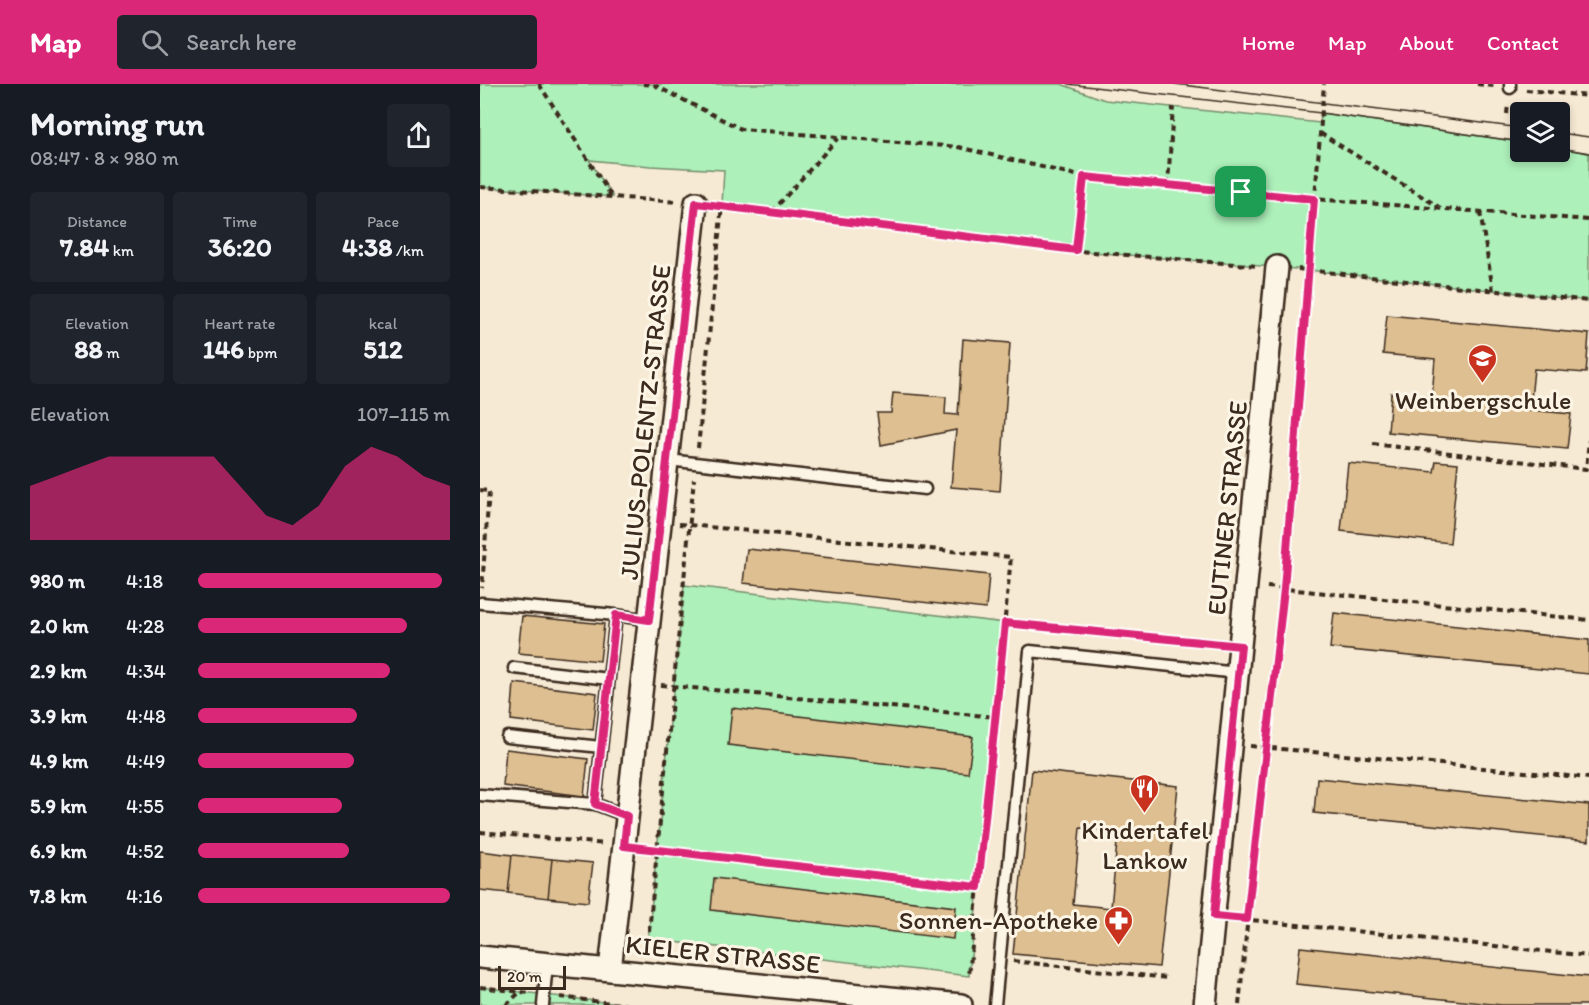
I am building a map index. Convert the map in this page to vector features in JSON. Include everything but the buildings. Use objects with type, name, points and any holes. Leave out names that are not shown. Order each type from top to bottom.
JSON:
[{"type":"street","name":"JULIUS-POLENTZ-STRASSE","points":[[610,970],[696,203]]},
{"type":"street","name":"EUTINER STRASSE","points":[[1205,1005],[1277,267]]},
{"type":"street","name":"KIELER STRASSE","points":[[480,957],[961,1005]]},
{"type":"lane","points":[[668,460],[924,489]]},
{"type":"lane","points":[[481,603],[649,620]]},
{"type":"lane","points":[[595,804],[616,615]]},
{"type":"lane","points":[[995,1005],[1030,651],[1238,673]]},
{"type":"lane","points":[[514,668],[609,680]]},
{"type":"lane","points":[[507,737],[601,747]]},
{"type":"lane","points":[[480,795],[595,804],[627,816]]},
{"type":"lane","points":[[543,1005],[547,964]]},
{"type":"path","points":[[539,84],[613,197]]},
{"type":"path","points":[[644,84],[654,85],[741,129],[958,147],[1084,177],[1314,199],[1589,220]]},
{"type":"path","points":[[1239,1005],[1265,747],[1284,589],[1324,84]]},
{"type":"path","points":[[1477,84],[1589,96]]},
{"type":"path","points":[[1168,185],[1173,107]]},
{"type":"path","points":[[1320,132],[1441,208]]},
{"type":"path","points":[[771,213],[838,138]]},
{"type":"path","points":[[1076,250],[1084,177]]},
{"type":"path","points":[[480,187],[696,203],[1076,250],[1308,270],[1589,301]]},
{"type":"path","points":[[646,974],[722,206]]},
{"type":"path","points":[[1480,212],[1493,290]]},
{"type":"path","points":[[1374,444],[1586,469],[1589,440]]},
{"type":"path","points":[[480,490],[489,490],[481,603]]},
{"type":"path","points":[[660,522],[1011,558],[969,976]]},
{"type":"path","points":[[1247,584],[1589,620]]},
{"type":"path","points":[[1005,623],[1241,646]]},
{"type":"path","points":[[642,683],[996,717]]},
{"type":"path","points":[[1232,745],[1589,778]]},
{"type":"path","points":[[480,832],[624,846],[978,887]]},
{"type":"path","points":[[1214,916],[1589,956]]},
{"type":"path","points":[[971,956],[1167,978]]},
{"type":"path","points":[[506,1005],[520,992]]},
{"type":"green space","points":[[480,84],[1061,84],[1105,100],[1320,123],[1321,113],[1510,140],[1510,162],[1570,162],[1570,150],[1589,153],[1589,301],[1308,270],[1043,248],[722,205],[724,170],[589,160],[613,197],[480,187]]},
{"type":"green space","points":[[684,585],[1005,623],[969,976],[648,939]]},
{"type":"green space","points":[[480,987],[628,1005],[480,1005]]},
{"type":"tram line","points":[[1068,84],[1321,113],[1510,140]]},
{"type":"tram line","points":[[1175,84],[1510,127]]},
{"type":"tram line","points":[[1570,134],[1589,137]]},
{"type":"tram line","points":[[1570,150],[1589,153]]},
{"type":"place","name":"Weinbergschule","points":[[1483,384]]},
{"type":"place","name":"Kindertafel Lankow","points":[[1145,814]]},
{"type":"place","name":"Sonnen-Apotheke","points":[[1119,946]]},
{"type":"route","points":[[1084,177],[1241,192],[1314,199],[1284,589],[1247,919],[1214,916],[1241,646],[1005,623],[978,887],[624,846],[627,816],[595,804],[601,747],[616,615],[649,620],[696,203],[1043,248],[1076,250],[1084,177]]}]
